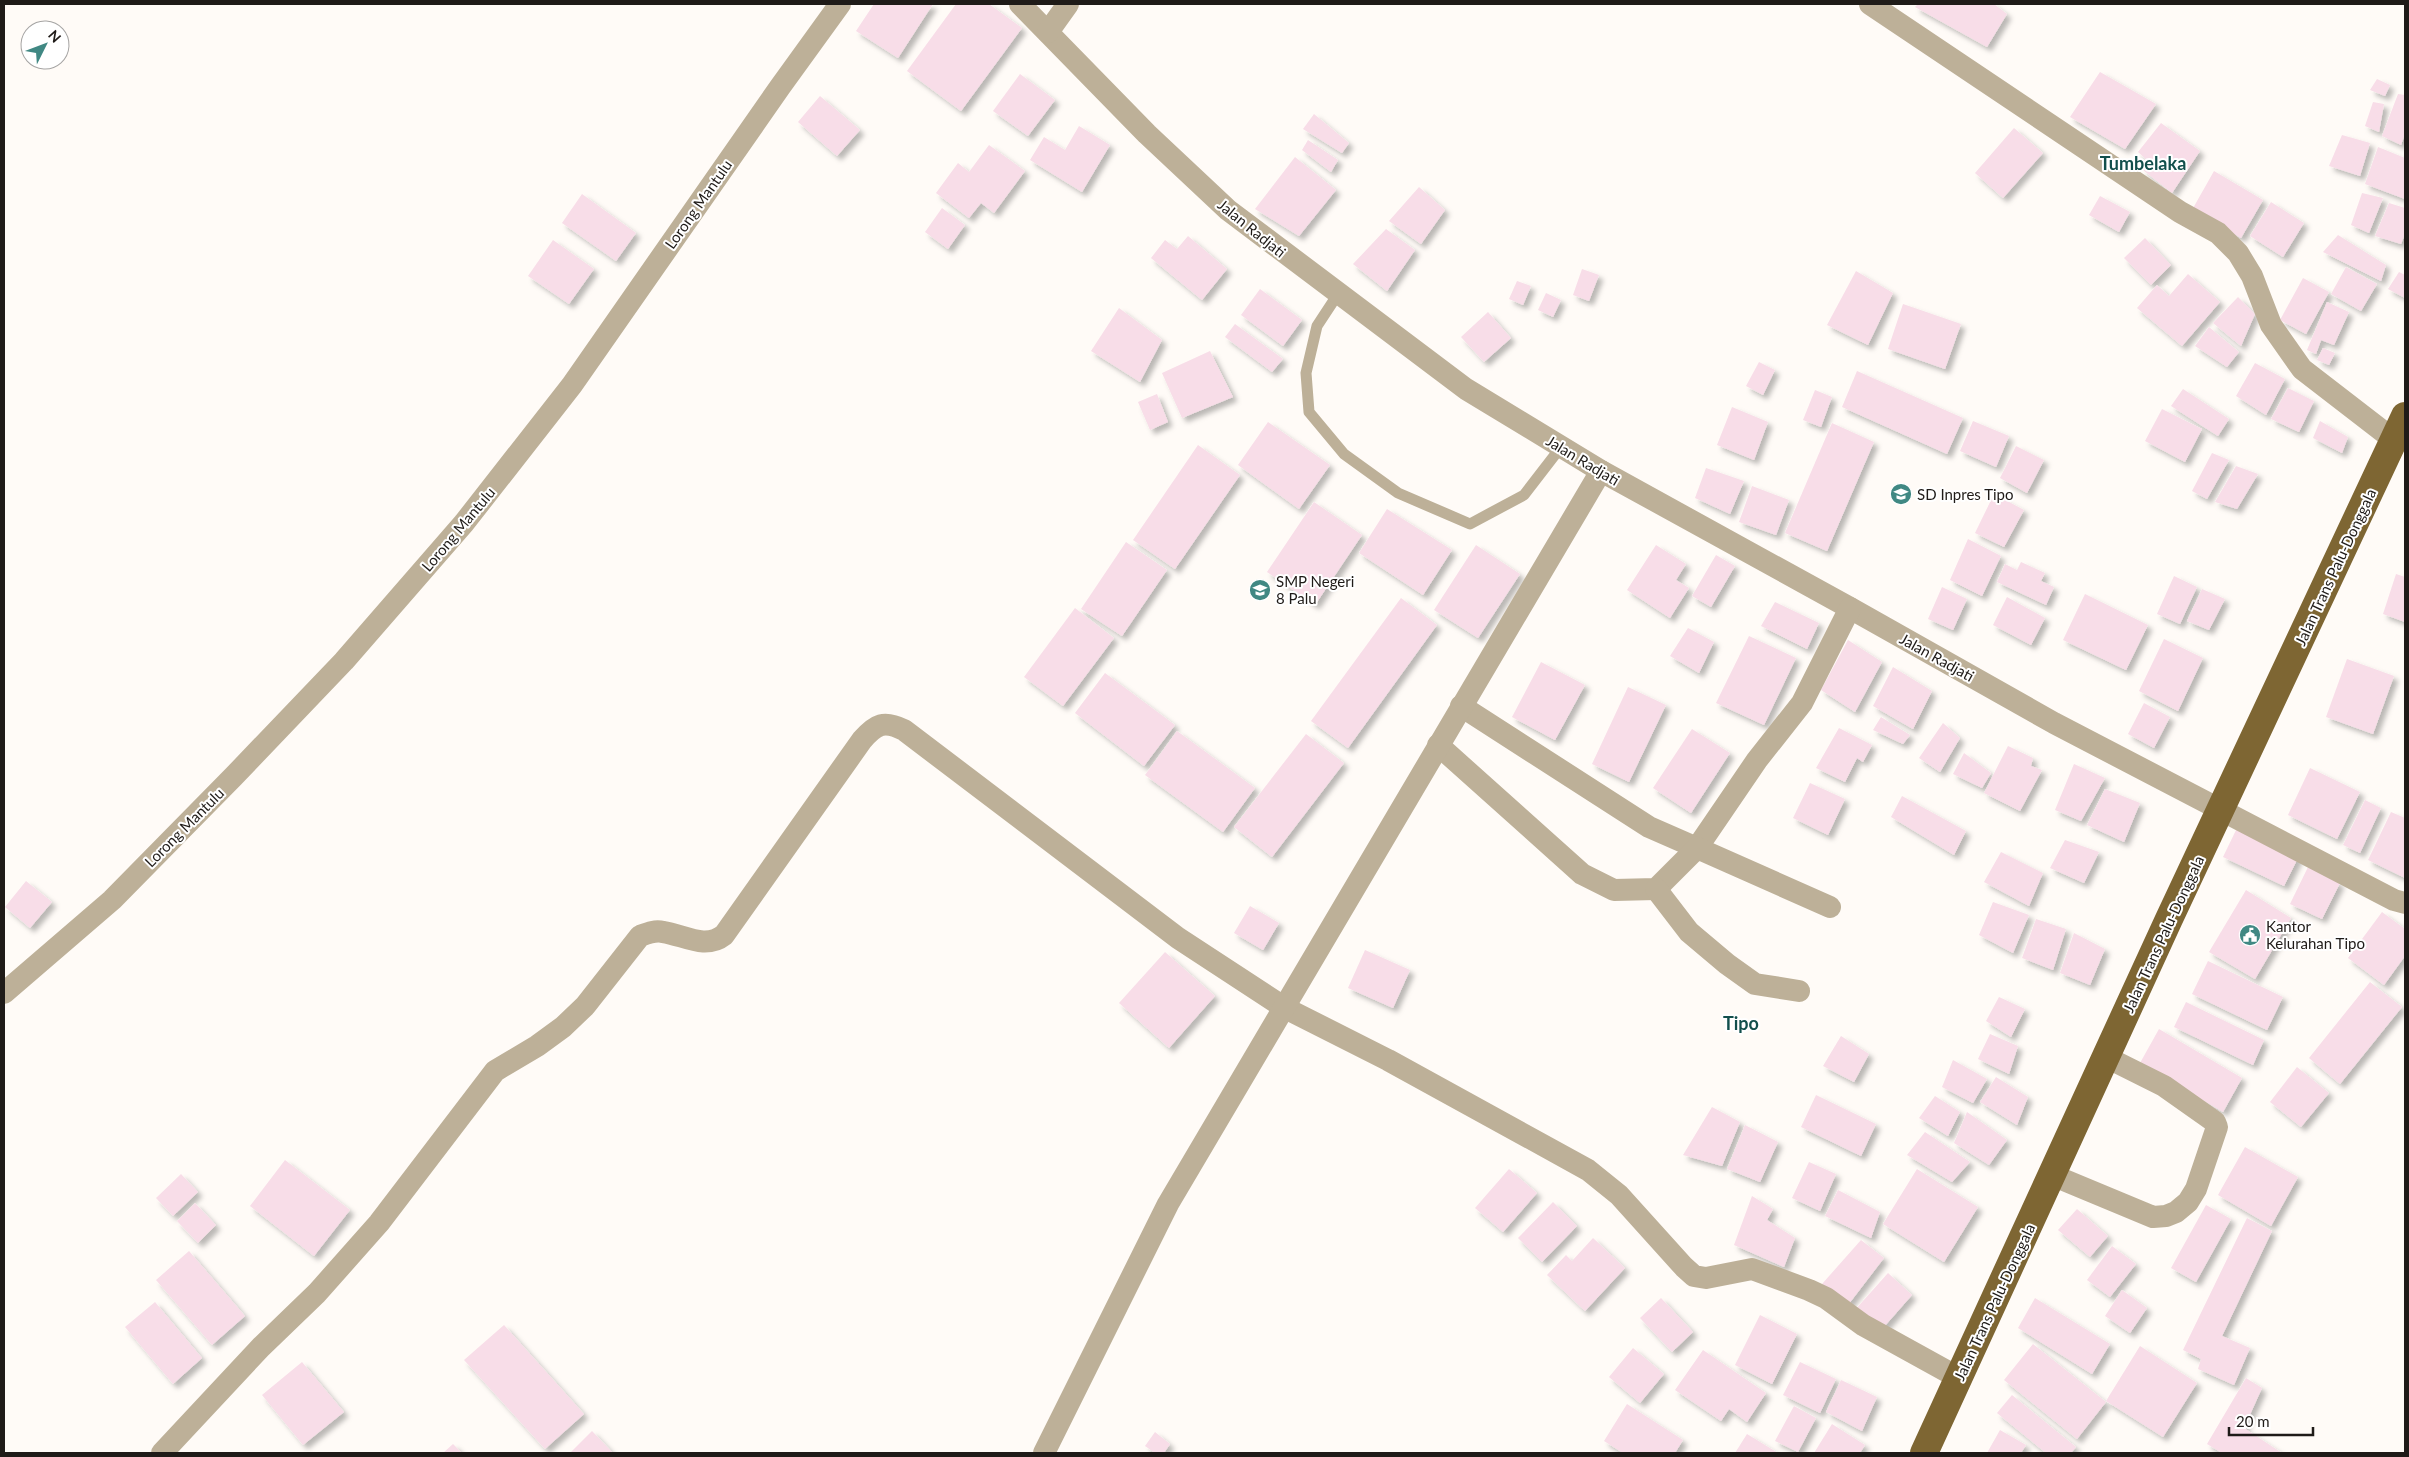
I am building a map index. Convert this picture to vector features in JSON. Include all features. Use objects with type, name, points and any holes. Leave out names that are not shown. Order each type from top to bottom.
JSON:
[{"type":"highway","name":"Jalan Trans Palu-Donggala","points":[[1924,1453],[2106,1057],[2400,428]]},
{"type":"street","name":"Lorong Mantulu","points":[[4,993],[112,900],[234,776],[344,661],[464,523],[572,385],[780,86],[840,4]]},
{"type":"street","name":"Jalan Radjati","points":[[1020,4],[1147,134],[1228,210],[1466,389],[1601,472],[1850,608],[2054,723],[2394,900],[2405,903]]},
{"type":"street","points":[[1048,32],[1068,4]]},
{"type":"street","points":[[1871,4],[2180,212],[2218,233],[2238,252],[2252,276],[2271,325],[2302,369],[2400,428]]},
{"type":"street","points":[[1044,1453],[1156,1227],[1438,745],[1601,472]]},
{"type":"street","points":[[1438,745],[1582,874],[1614,890],[1656,888],[1697,848],[1757,760],[1802,703],[1850,608]]},
{"type":"street","points":[[1461,706],[1649,827],[1830,907]]},
{"type":"street","points":[[162,1453],[262,1347],[317,1293],[379,1222],[495,1071],[537,1046],[563,1027],[585,1006],[634,940],[640,936],[663,932],[700,942],[712,942],[724,935],[862,740],[878,726],[895,725],[1178,938],[1285,1008],[1388,1060],[1588,1170],[1619,1195],[1684,1268],[1694,1276],[1706,1278],[1747,1269],[1760,1271],[1826,1298],[1863,1325],[1959,1378]]},
{"type":"street","points":[[1656,888],[1689,932],[1734,969],[1755,984],[1799,991]]},
{"type":"street","points":[[2052,1174],[2154,1217],[2176,1212],[2188,1202],[2196,1189],[2217,1127],[2215,1122],[2164,1086],[2106,1057]]},
{"type":"lane","points":[[1338,294],[1317,326],[1306,373],[1309,412],[1344,454],[1398,494],[1470,524],[1524,495],[1561,447]]},
{"type":"building","points":[[874,4],[933,4],[898,58],[856,31]]},
{"type":"building","points":[[956,4],[989,4],[1022,28],[961,111],[907,71]]},
{"type":"building","points":[[1918,4],[1994,4],[2007,14],[1987,47],[1915,7]]},
{"type":"building","points":[[2100,72],[2156,104],[2125,149],[2070,117]]},
{"type":"building","points":[[1020,74],[1055,100],[1028,136],[993,111]]},
{"type":"building","points":[[2377,79],[2390,85],[2385,96],[2370,90]]},
{"type":"building","points":[[2398,94],[2405,95],[2405,134],[2401,145],[2382,136]]},
{"type":"building","points":[[820,96],[860,130],[837,156],[798,122]]},
{"type":"building","points":[[2373,102],[2384,104],[2379,132],[2365,126]]},
{"type":"building","points":[[1314,114],[1349,143],[1342,153],[1303,129]]},
{"type":"building","points":[[2161,123],[2200,151],[2172,193],[2143,170],[2148,161],[2138,152]]},
{"type":"building","points":[[1079,126],[1110,145],[1082,192],[1030,160],[1044,137],[1065,150]]},
{"type":"building","points":[[2014,128],[2043,153],[2003,198],[1975,173]]},
{"type":"building","points":[[2342,135],[2370,143],[2360,176],[2329,166]]},
{"type":"building","points":[[1308,140],[1338,160],[1331,172],[1302,150]]},
{"type":"building","points":[[989,145],[1025,171],[994,213],[981,203],[969,218],[936,193],[958,163],[969,172]]},
{"type":"building","points":[[2378,147],[2405,158],[2405,199],[2365,184]]},
{"type":"building","points":[[1295,157],[1336,190],[1299,236],[1255,209]]},
{"type":"building","points":[[2214,171],[2263,200],[2241,238],[2192,210]]},
{"type":"building","points":[[1419,187],[1445,210],[1421,244],[1389,221]]},
{"type":"building","points":[[2362,193],[2383,198],[2369,233],[2351,225]]},
{"type":"building","points":[[582,194],[636,233],[616,261],[562,223]]},
{"type":"building","points":[[2100,196],[2130,212],[2119,232],[2089,215]]},
{"type":"building","points":[[2271,202],[2304,223],[2283,257],[2250,236]]},
{"type":"building","points":[[2389,203],[2405,208],[2405,234],[2401,244],[2375,236]]},
{"type":"building","points":[[942,208],[965,225],[948,249],[925,232]]},
{"type":"building","points":[[1386,229],[1415,250],[1387,291],[1353,264]]},
{"type":"building","points":[[2338,235],[2386,265],[2381,281],[2323,252]]},
{"type":"building","points":[[1188,236],[1227,269],[1202,300],[1151,258],[1165,240],[1177,249]]},
{"type":"building","points":[[2145,238],[2171,265],[2151,285],[2124,258]]},
{"type":"building","points":[[553,240],[594,269],[569,304],[528,276]]},
{"type":"building","points":[[2346,267],[2377,284],[2361,311],[2331,294]]},
{"type":"building","points":[[1582,269],[1599,275],[1589,301],[1573,295]]},
{"type":"building","points":[[1856,271],[1893,293],[1868,345],[1827,325]]},
{"type":"building","points":[[2399,272],[2405,275],[2405,298],[2388,289]]},
{"type":"building","points":[[2188,274],[2220,302],[2182,346],[2137,308],[2157,285],[2169,296]]},
{"type":"building","points":[[2303,278],[2329,292],[2306,334],[2280,320]]},
{"type":"building","points":[[1517,281],[1531,286],[1523,305],[1509,299]]},
{"type":"building","points":[[1260,289],[1302,320],[1283,346],[1241,315]]},
{"type":"building","points":[[1546,293],[1561,300],[1553,317],[1538,310]]},
{"type":"building","points":[[2238,297],[2255,314],[2241,346],[2213,323]]},
{"type":"building","points":[[2327,302],[2349,312],[2334,345],[2321,340],[2316,354],[2307,350]]},
{"type":"building","points":[[1903,304],[1961,324],[1945,369],[1888,349]]},
{"type":"building","points":[[1119,308],[1162,340],[1140,382],[1091,351]]},
{"type":"building","points":[[1488,312],[1511,338],[1484,362],[1461,337]]},
{"type":"building","points":[[1235,324],[1283,359],[1272,372],[1225,337]]},
{"type":"building","points":[[2209,327],[2239,352],[2227,367],[2195,346]]},
{"type":"building","points":[[2323,348],[2335,353],[2329,365],[2317,360]]},
{"type":"building","points":[[1210,351],[1233,397],[1182,418],[1162,373]]},
{"type":"building","points":[[1759,362],[1775,370],[1763,395],[1746,386]]},
{"type":"building","points":[[2255,363],[2285,379],[2266,415],[2236,396]]},
{"type":"building","points":[[1857,371],[1963,418],[1947,454],[1842,407]]},
{"type":"building","points":[[2288,388],[2314,401],[2299,432],[2271,419]]},
{"type":"building","points":[[2183,389],[2229,419],[2218,436],[2171,406]]},
{"type":"building","points":[[1815,390],[1832,397],[1821,427],[1803,420]]},
{"type":"building","points":[[1157,394],[1168,422],[1150,430],[1138,402]]},
{"type":"building","points":[[1732,407],[1768,422],[1754,460],[1717,445]]},
{"type":"building","points":[[2162,409],[2202,429],[2185,462],[2145,441]]},
{"type":"building","points":[[1973,421],[2009,436],[1996,467],[1960,451]]},
{"type":"building","points":[[2320,421],[2348,437],[2342,453],[2313,438]]},
{"type":"building","points":[[1268,422],[1330,465],[1299,509],[1238,465]]},
{"type":"building","points":[[1832,423],[1874,442],[1827,551],[1785,533]]},
{"type":"building","points":[[1198,445],[1240,475],[1175,569],[1133,540]]},
{"type":"building","points":[[2016,446],[2044,460],[2027,493],[2000,478]]},
{"type":"building","points":[[2212,453],[2229,460],[2207,499],[2192,491]]},
{"type":"building","points":[[2236,466],[2258,474],[2237,509],[2215,502]]},
{"type":"building","points":[[1706,468],[1744,481],[1730,514],[1695,498]]},
{"type":"building","points":[[1752,486],[1789,500],[1776,535],[1739,522]]},
{"type":"building","points":[[1994,494],[2024,510],[2004,547],[1975,533]]},
{"type":"building","points":[[1314,502],[1362,535],[1315,605],[1267,572]]},
{"type":"building","points":[[1387,509],[1452,550],[1423,595],[1359,553]]},
{"type":"building","points":[[1968,539],[2001,556],[1982,596],[1950,580]]},
{"type":"building","points":[[1126,542],[1167,570],[1122,636],[1081,609]]},
{"type":"building","points":[[1476,545],[1520,574],[1478,638],[1434,610]]},
{"type":"building","points":[[1656,545],[1686,564],[1676,580],[1689,588],[1670,618],[1627,590]]},
{"type":"building","points":[[1716,555],[1735,566],[1711,607],[1692,596]]},
{"type":"building","points":[[2021,562],[2045,573],[2041,581],[2054,587],[2046,605],[1997,582],[2005,564],[2017,570]]},
{"type":"building","points":[[2396,574],[2405,577],[2405,622],[2383,614]]},
{"type":"building","points":[[2174,576],[2197,587],[2180,624],[2157,614]]},
{"type":"building","points":[[1942,587],[1967,599],[1953,630],[1928,619]]},
{"type":"building","points":[[2202,589],[2225,599],[2209,630],[2187,621]]},
{"type":"building","points":[[2085,594],[2148,625],[2126,670],[2063,640]]},
{"type":"building","points":[[2007,597],[2045,618],[2031,645],[1993,625]]},
{"type":"building","points":[[1401,598],[1437,625],[1348,748],[1311,721]]},
{"type":"building","points":[[1775,602],[1819,623],[1807,649],[1761,626]]},
{"type":"building","points":[[1075,608],[1114,638],[1063,706],[1024,677]]},
{"type":"building","points":[[1688,628],[1714,642],[1699,673],[1670,656]]},
{"type":"building","points":[[1749,636],[1796,658],[1764,725],[1716,703]]},
{"type":"building","points":[[2164,639],[2203,658],[2178,711],[2139,691]]},
{"type":"building","points":[[1848,640],[1882,662],[1855,712],[1821,690]]},
{"type":"building","points":[[2347,659],[2394,676],[2373,734],[2326,717]]},
{"type":"building","points":[[1541,662],[1585,685],[1555,740],[1512,717]]},
{"type":"building","points":[[1893,667],[1932,691],[1913,729],[1873,706]]},
{"type":"building","points":[[1105,673],[1175,725],[1144,766],[1075,713]]},
{"type":"building","points":[[1628,687],[1666,705],[1629,782],[1592,764]]},
{"type":"building","points":[[2144,703],[2170,717],[2154,748],[2128,734]]},
{"type":"building","points":[[1881,717],[1910,735],[1903,744],[1873,730]]},
{"type":"building","points":[[1943,723],[1960,738],[1940,772],[1919,758]]},
{"type":"building","points":[[1839,728],[1872,745],[1863,762],[1857,758],[1845,782],[1816,768]]},
{"type":"building","points":[[1692,729],[1730,753],[1691,813],[1653,788]]},
{"type":"building","points":[[1177,731],[1255,788],[1223,832],[1145,775]]},
{"type":"building","points":[[1306,734],[1344,763],[1272,857],[1234,827]]},
{"type":"building","points":[[2008,746],[2033,758],[2031,766],[2042,770],[2020,811],[1984,793]]},
{"type":"building","points":[[1964,753],[1991,773],[1982,788],[1953,774]]},
{"type":"building","points":[[2074,764],[2105,778],[2081,821],[2055,810]]},
{"type":"building","points":[[2310,768],[2360,792],[2337,839],[2288,815]]},
{"type":"building","points":[[1810,783],[1845,799],[1828,835],[1793,818]]},
{"type":"building","points":[[2105,789],[2140,803],[2124,842],[2087,825]]},
{"type":"building","points":[[1902,796],[1966,831],[1954,855],[1891,817]]},
{"type":"building","points":[[2365,800],[2381,808],[2360,853],[2343,845]]},
{"type":"building","points":[[2391,812],[2405,818],[2405,878],[2368,860]]},
{"type":"building","points":[[2238,826],[2299,856],[2284,886],[2223,857]]},
{"type":"building","points":[[2065,840],[2099,852],[2084,883],[2050,868]]},
{"type":"building","points":[[2001,852],[2043,873],[2029,906],[1984,882]]},
{"type":"building","points":[[2308,867],[2340,883],[2322,919],[2290,904]]},
{"type":"building","points":[[26,881],[52,902],[30,928],[5,907]]},
{"type":"building","name":"Kantor Kelurahan Tipo","points":[[2246,890],[2291,918],[2255,979],[2209,952]]},
{"type":"building","points":[[1993,902],[2029,915],[2013,953],[1979,935]]},
{"type":"building","points":[[1250,906],[1279,923],[1263,950],[1234,933]]},
{"type":"building","points":[[2382,912],[2405,929],[2405,956],[2384,985],[2348,958]]},
{"type":"building","points":[[2036,919],[2066,929],[2053,970],[2022,958]]},
{"type":"building","points":[[2074,933],[2105,949],[2090,985],[2060,973]]},
{"type":"building","points":[[1365,950],[1410,970],[1393,1008],[1348,988]]},
{"type":"building","points":[[1165,952],[1215,996],[1169,1048],[1119,1003]]},
{"type":"building","points":[[2208,961],[2283,997],[2267,1030],[2192,994]]},
{"type":"building","points":[[2370,982],[2402,1007],[2340,1084],[2309,1058]]},
{"type":"building","points":[[1999,997],[2025,1009],[2011,1037],[1986,1021]]},
{"type":"building","points":[[2186,1002],[2264,1040],[2253,1065],[2174,1027]]},
{"type":"building","points":[[2159,1029],[2242,1078],[2223,1112],[2140,1063]]},
{"type":"building","points":[[1990,1034],[2018,1046],[2009,1074],[1978,1059]]},
{"type":"building","points":[[1841,1036],[1869,1054],[1854,1082],[1823,1066]]},
{"type":"building","points":[[1953,1060],[1987,1079],[1973,1103],[1942,1087]]},
{"type":"building","points":[[2297,1067],[2329,1093],[2301,1127],[2270,1102]]},
{"type":"building","points":[[1996,1077],[2028,1097],[2017,1125],[1980,1102]]},
{"type":"building","points":[[1816,1095],[1876,1124],[1861,1156],[1801,1127]]},
{"type":"building","points":[[1935,1096],[1960,1112],[1948,1136],[1919,1118]]},
{"type":"building","points":[[1712,1107],[1740,1122],[1722,1166],[1683,1155]]},
{"type":"building","points":[[1967,1112],[2007,1140],[1989,1165],[1954,1143]]},
{"type":"building","points":[[1745,1125],[1778,1142],[1760,1182],[1727,1169]]},
{"type":"building","points":[[1925,1132],[1970,1162],[1952,1182],[1907,1155]]},
{"type":"building","points":[[2245,1147],[2298,1177],[2271,1226],[2218,1195]]},
{"type":"building","points":[[285,1160],[350,1210],[314,1256],[250,1206]]},
{"type":"building","points":[[1809,1162],[1836,1174],[1820,1211],[1792,1198]]},
{"type":"building","points":[[1509,1169],[1537,1193],[1503,1232],[1475,1208]]},
{"type":"building","points":[[1917,1169],[1978,1207],[1944,1262],[1883,1224]]},
{"type":"building","points":[[181,1174],[198,1192],[173,1216],[156,1198]]},
{"type":"building","points":[[1838,1190],[1880,1212],[1871,1238],[1825,1216]]},
{"type":"building","points":[[1752,1196],[1773,1209],[1767,1220],[1795,1238],[1784,1267],[1734,1245]]},
{"type":"building","points":[[1553,1202],[1577,1226],[1542,1262],[1518,1238]]},
{"type":"building","points":[[195,1203],[216,1225],[198,1243],[177,1221]]},
{"type":"building","points":[[2206,1205],[2231,1219],[2196,1282],[2171,1268]]},
{"type":"building","points":[[2077,1209],[2108,1236],[2090,1257],[2058,1230]]},
{"type":"building","points":[[2247,1218],[2272,1231],[2222,1336],[2250,1348],[2234,1385],[2198,1369],[2201,1359],[2183,1350]]},
{"type":"building","points":[[1593,1238],[1625,1268],[1585,1311],[1547,1275],[1566,1255],[1572,1261]]},
{"type":"building","points":[[1861,1240],[1884,1258],[1848,1305],[1822,1284]]},
{"type":"building","points":[[2112,1246],[2136,1264],[2110,1297],[2087,1280]]},
{"type":"building","points":[[189,1251],[245,1316],[212,1345],[156,1280]]},
{"type":"building","points":[[1888,1273],[1912,1295],[1883,1328],[1854,1311]]},
{"type":"building","points":[[2122,1290],[2147,1308],[2130,1333],[2105,1316]]},
{"type":"building","points":[[1661,1298],[1693,1332],[1672,1352],[1640,1318]]},
{"type":"building","points":[[2035,1298],[2110,1344],[2092,1374],[2018,1328]]},
{"type":"building","points":[[155,1302],[202,1358],[173,1384],[125,1327]]},
{"type":"building","points":[[1760,1315],[1797,1334],[1772,1384],[1735,1365]]},
{"type":"building","points":[[504,1325],[584,1414],[545,1449],[464,1360]]},
{"type":"building","points":[[2033,1344],[2106,1402],[2077,1439],[2004,1380]]},
{"type":"building","points":[[2140,1346],[2197,1383],[2163,1437],[2106,1401]]},
{"type":"building","points":[[1633,1348],[1664,1374],[1640,1403],[1609,1377]]},
{"type":"building","points":[[1703,1350],[1766,1393],[1747,1422],[1729,1409],[1721,1421],[1675,1390]]},
{"type":"building","points":[[302,1362],[344,1412],[303,1445],[262,1395]]},
{"type":"building","points":[[1800,1362],[1836,1379],[1820,1413],[1783,1395]]},
{"type":"building","points":[[2246,1378],[2262,1388],[2244,1428],[2282,1453],[2222,1453],[2207,1444]]},
{"type":"building","points":[[1841,1380],[1877,1397],[1862,1431],[1826,1412]]},
{"type":"building","points":[[2012,1395],[2076,1447],[2071,1453],[2046,1453],[1997,1413]]},
{"type":"building","points":[[1627,1404],[1683,1440],[1675,1453],[1623,1453],[1604,1441]]},
{"type":"building","points":[[1794,1406],[1816,1418],[1798,1452],[1775,1441]]},
{"type":"building","points":[[1832,1424],[1865,1445],[1860,1453],[1814,1453]]},
{"type":"building","points":[[2000,1430],[2026,1445],[2021,1453],[1987,1453]]},
{"type":"building","points":[[592,1431],[613,1453],[570,1453]]},
{"type":"building","points":[[1155,1432],[1170,1444],[1164,1453],[1155,1453],[1145,1446]]},
{"type":"building","points":[[1747,1434],[1778,1453],[1735,1453]]},
{"type":"building","points":[[453,1444],[462,1453],[443,1453]]},
{"type":"place","name":"SD Inpres Tipo","points":[[1901,494]]},
{"type":"place","name":"SMP Negeri 8 Palu","points":[[1260,590]]},
{"type":"place","name":"Kantor Kelurahan Tipo","points":[[2250,935]]},
{"type":"district","name":"Tumbelaka","points":[[2143,163]]},
{"type":"district","name":"Tipo","points":[[1741,1023]]}]
